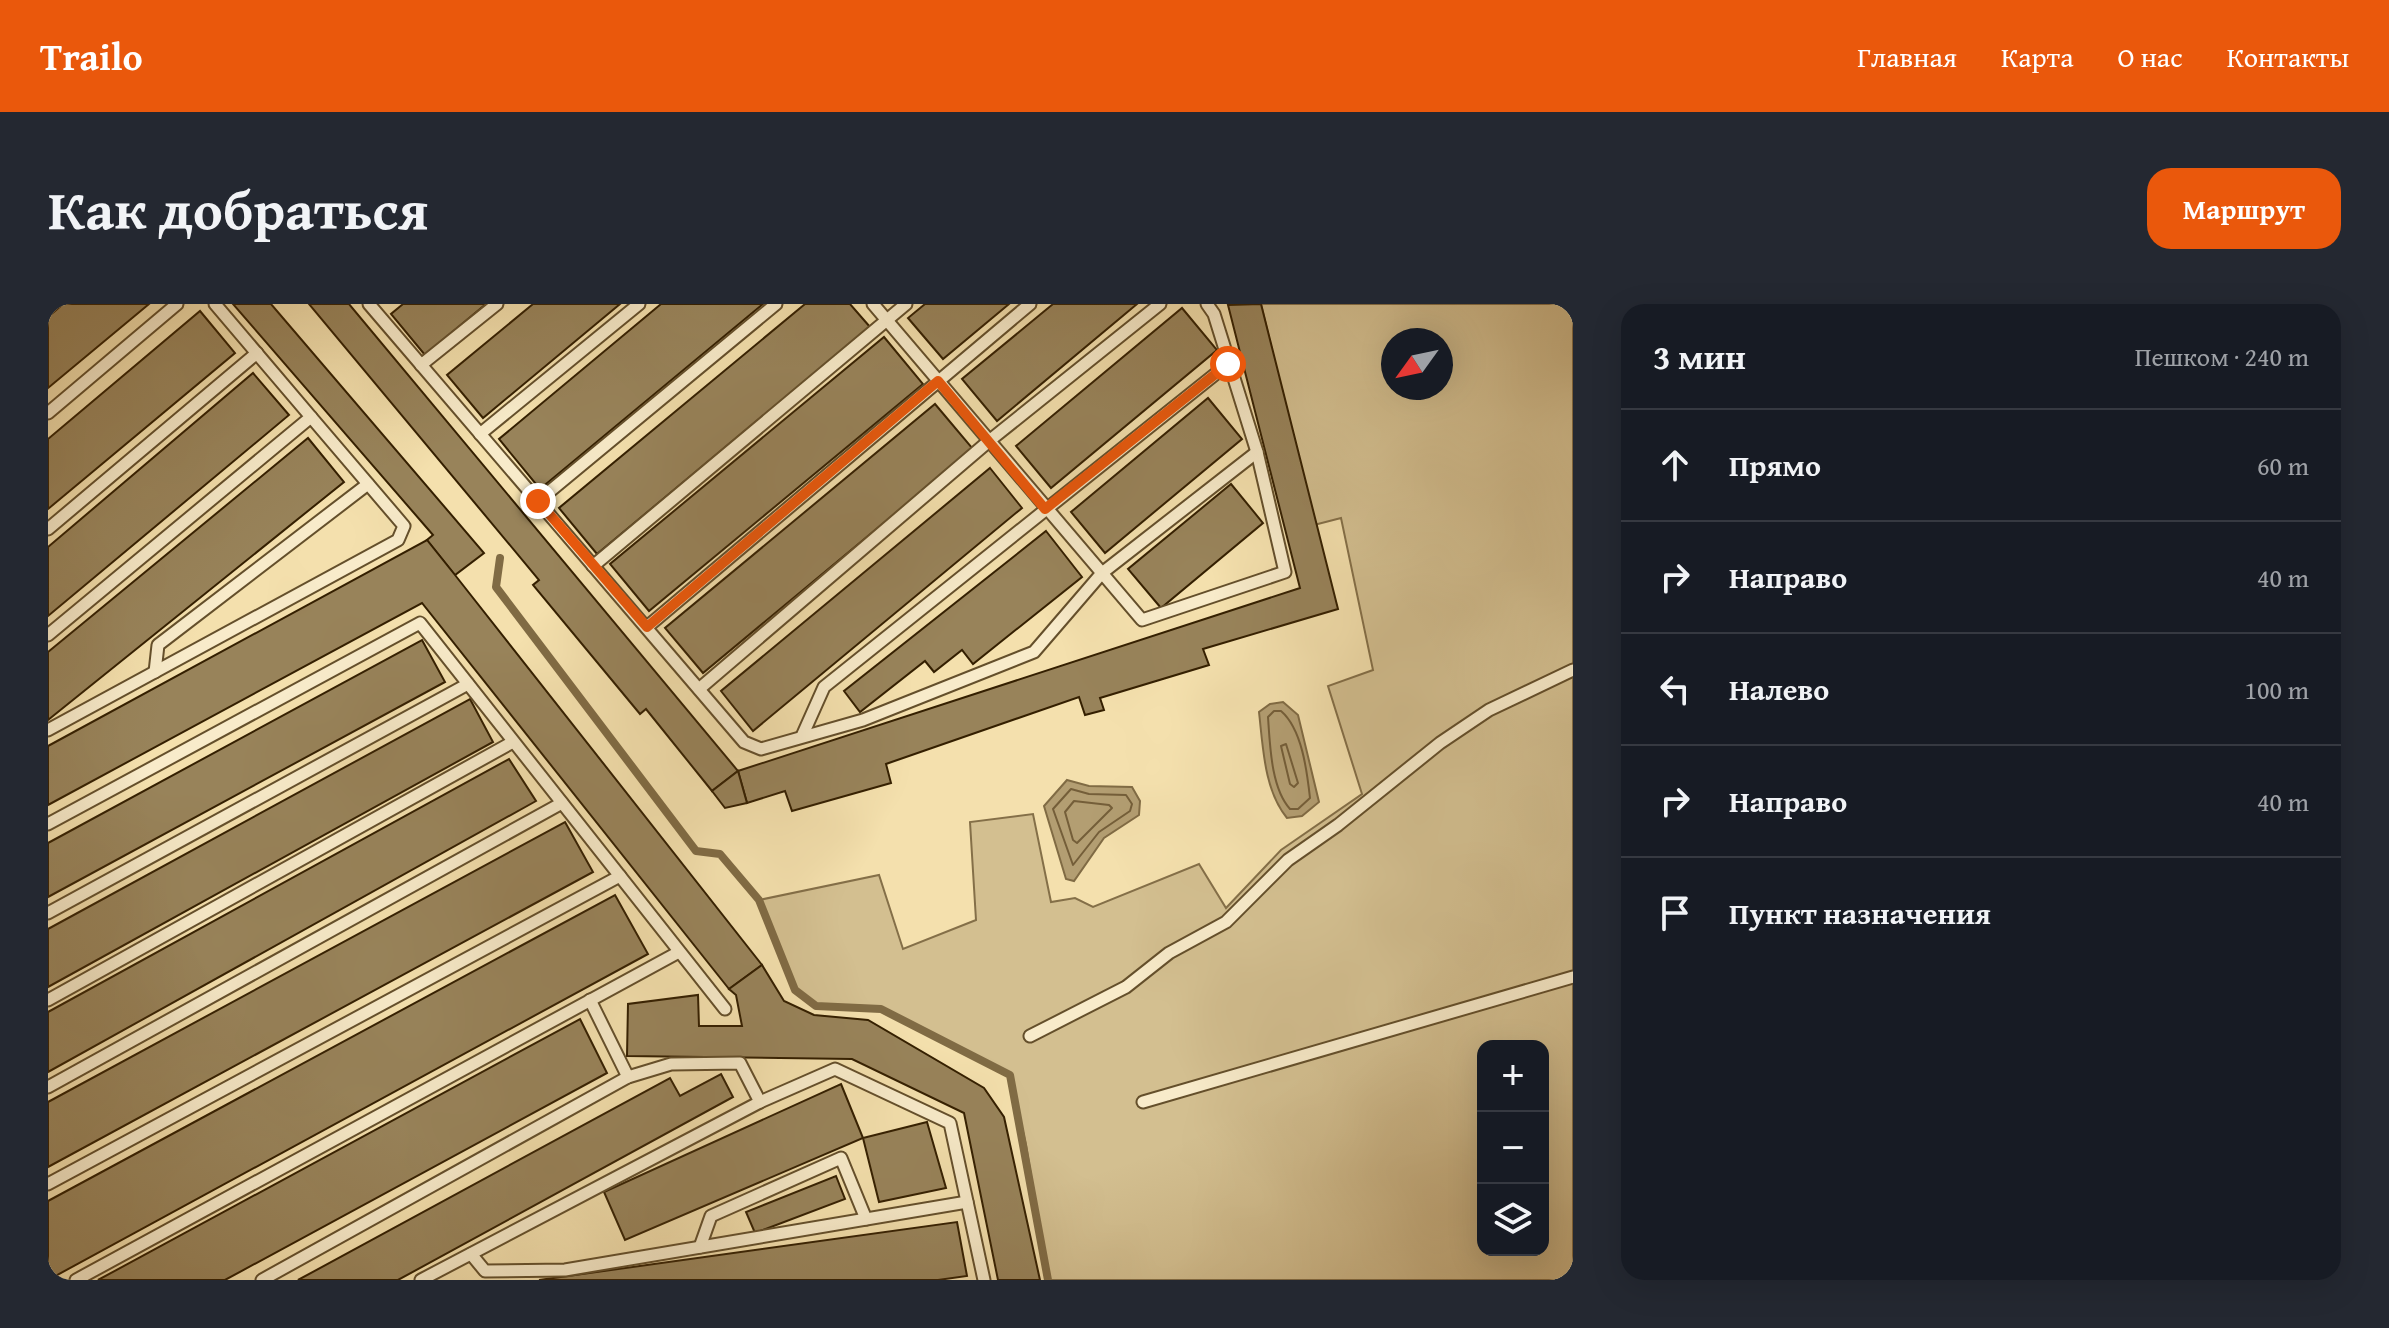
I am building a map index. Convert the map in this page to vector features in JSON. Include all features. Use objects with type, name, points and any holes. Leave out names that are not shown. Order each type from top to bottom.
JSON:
[{"type":"lane","points":[[48,413],[177,304]]},
{"type":"lane","points":[[48,730],[398,540],[404,526],[215,304]]},
{"type":"lane","points":[[370,304],[744,742],[761,749],[803,734],[863,720],[1034,652],[1102,573],[1257,452]]},
{"type":"lane","points":[[421,365],[497,304]]},
{"type":"lane","points":[[480,434],[639,304]]},
{"type":"lane","points":[[538,501],[776,304]]},
{"type":"lane","points":[[873,304],[1142,620],[1285,572],[1257,452],[1214,314],[1207,304]]},
{"type":"lane","points":[[593,566],[906,304]]},
{"type":"lane","points":[[647,627],[1030,304]]},
{"type":"lane","points":[[699,689],[989,441],[1160,304]]},
{"type":"lane","points":[[48,529],[257,353]]},
{"type":"lane","points":[[803,734],[824,687],[1228,364]]},
{"type":"lane","points":[[48,635],[311,417]]},
{"type":"lane","points":[[155,672],[158,645],[368,484]]},
{"type":"lane","points":[[48,824],[420,623],[725,1009]]},
{"type":"lane","points":[[1030,1036],[1126,987],[1169,953],[1226,922],[1288,860],[1338,825],[1440,743],[1489,710],[1573,670]]},
{"type":"lane","points":[[48,913],[468,684]]},
{"type":"lane","points":[[48,1000],[513,742]]},
{"type":"lane","points":[[48,1087],[562,803]]},
{"type":"lane","points":[[48,1184],[620,876]]},
{"type":"lane","points":[[76,1280],[679,952]]},
{"type":"lane","points":[[1143,1102],[1573,977]]},
{"type":"lane","points":[[590,1000],[628,1077]]},
{"type":"lane","points":[[262,1280],[628,1077],[671,1064],[740,1063],[760,1102]]},
{"type":"lane","points":[[421,1280],[760,1102],[835,1069],[950,1123],[984,1280]]},
{"type":"lane","points":[[700,1247],[711,1216],[841,1158],[866,1219]]},
{"type":"lane","points":[[471,1254],[485,1271],[565,1270],[967,1202]]},
{"type":"shaded area","points":[[1261,304],[1573,304],[1573,1280],[1048,1280],[1026,1145],[1010,1075],[881,1009],[816,1006],[795,990],[759,900],[879,875],[903,949],[976,920],[970,822],[1033,814],[1051,902],[1075,898],[1093,907],[1199,864],[1226,908],[1281,850],[1362,794],[1328,686],[1373,670],[1341,518],[1314,525]]},
{"type":"water","points":[[1283,702],[1298,715],[1319,802],[1302,816],[1287,818],[1273,795],[1269,781],[1259,712],[1270,704]]},
{"type":"water","points":[[1067,780],[1089,786],[1132,787],[1140,801],[1139,815],[1104,838],[1074,881],[1066,879],[1044,806]]},
{"type":"building","points":[[63,304],[149,304],[48,388],[48,317]]},
{"type":"building","points":[[233,304],[271,304],[484,553],[455,575],[427,540],[433,535]]},
{"type":"building","points":[[309,304],[349,304],[738,771],[712,791],[646,709],[640,714],[533,585],[539,580]]},
{"type":"building","points":[[403,304],[486,304],[425,355],[391,314]]},
{"type":"building","points":[[533,304],[620,304],[483,418],[447,375]]},
{"type":"building","points":[[661,304],[763,304],[540,489],[499,439]]},
{"type":"building","points":[[805,304],[850,304],[870,327],[597,554],[559,508]]},
{"type":"building","points":[[925,304],[1009,304],[943,359],[908,318]]},
{"type":"building","points":[[1053,304],[1137,304],[997,421],[962,379]]},
{"type":"building","points":[[1261,304],[1338,609],[1203,649],[1209,665],[1100,698],[1104,710],[1085,715],[1079,697],[886,764],[891,783],[792,811],[785,791],[747,803],[738,771],[1300,588],[1228,305]]},
{"type":"building","points":[[1182,308],[1217,350],[1051,488],[1016,446]]},
{"type":"building","points":[[200,311],[235,353],[48,509],[48,439]]},
{"type":"building","points":[[884,337],[923,384],[649,611],[610,564]]},
{"type":"building","points":[[253,373],[289,415],[48,616],[48,547]]},
{"type":"building","points":[[1208,398],[1242,439],[1105,553],[1071,512]]},
{"type":"building","points":[[935,404],[973,449],[703,673],[665,628]]},
{"type":"building","points":[[308,438],[344,482],[48,720],[48,652]]},
{"type":"building","points":[[990,468],[1022,508],[753,731],[721,691]]},
{"type":"building","points":[[1231,484],[1263,523],[1161,608],[1128,569]]},
{"type":"building","points":[[1046,531],[1082,577],[973,664],[962,650],[934,672],[925,661],[860,712],[844,691]]},
{"type":"building","points":[[427,540],[762,965],[729,989],[422,603],[48,805],[48,746]]},
{"type":"building","points":[[422,640],[445,682],[48,897],[48,843]]},
{"type":"building","points":[[470,699],[493,742],[48,987],[48,929]]},
{"type":"building","points":[[509,759],[536,801],[48,1072],[48,1012]]},
{"type":"building","points":[[738,771],[747,803],[725,808],[712,791]]},
{"type":"building","points":[[565,822],[593,872],[48,1167],[48,1102]]},
{"type":"building","points":[[615,895],[648,954],[48,1280],[48,1201]]},
{"type":"building","points":[[762,965],[784,1001],[814,1015],[868,1020],[984,1088],[1004,1117],[1040,1280],[998,1280],[964,1113],[852,1059],[627,1056],[628,1004],[698,995],[699,1026],[742,1026],[736,995],[729,989]]},
{"type":"building","points":[[580,1019],[607,1073],[225,1280],[98,1280]]},
{"type":"building","points":[[721,1074],[733,1097],[398,1280],[298,1280],[670,1078],[680,1096]]},
{"type":"building","points":[[841,1084],[863,1138],[625,1240],[604,1192]]},
{"type":"building","points":[[927,1122],[946,1188],[879,1202],[863,1138]]},
{"type":"building","points":[[836,1176],[845,1199],[755,1233],[746,1212]]},
{"type":"building","points":[[957,1222],[967,1276],[938,1280],[539,1280]]},
{"type":"waterway","points":[[500,558],[496,587],[696,851],[720,854],[759,900],[795,990],[816,1006],[881,1009],[1010,1075],[1048,1280]]},
{"type":"route","points":[[538,501],[647,627],[938,381],[1045,509],[1228,364]]}]
